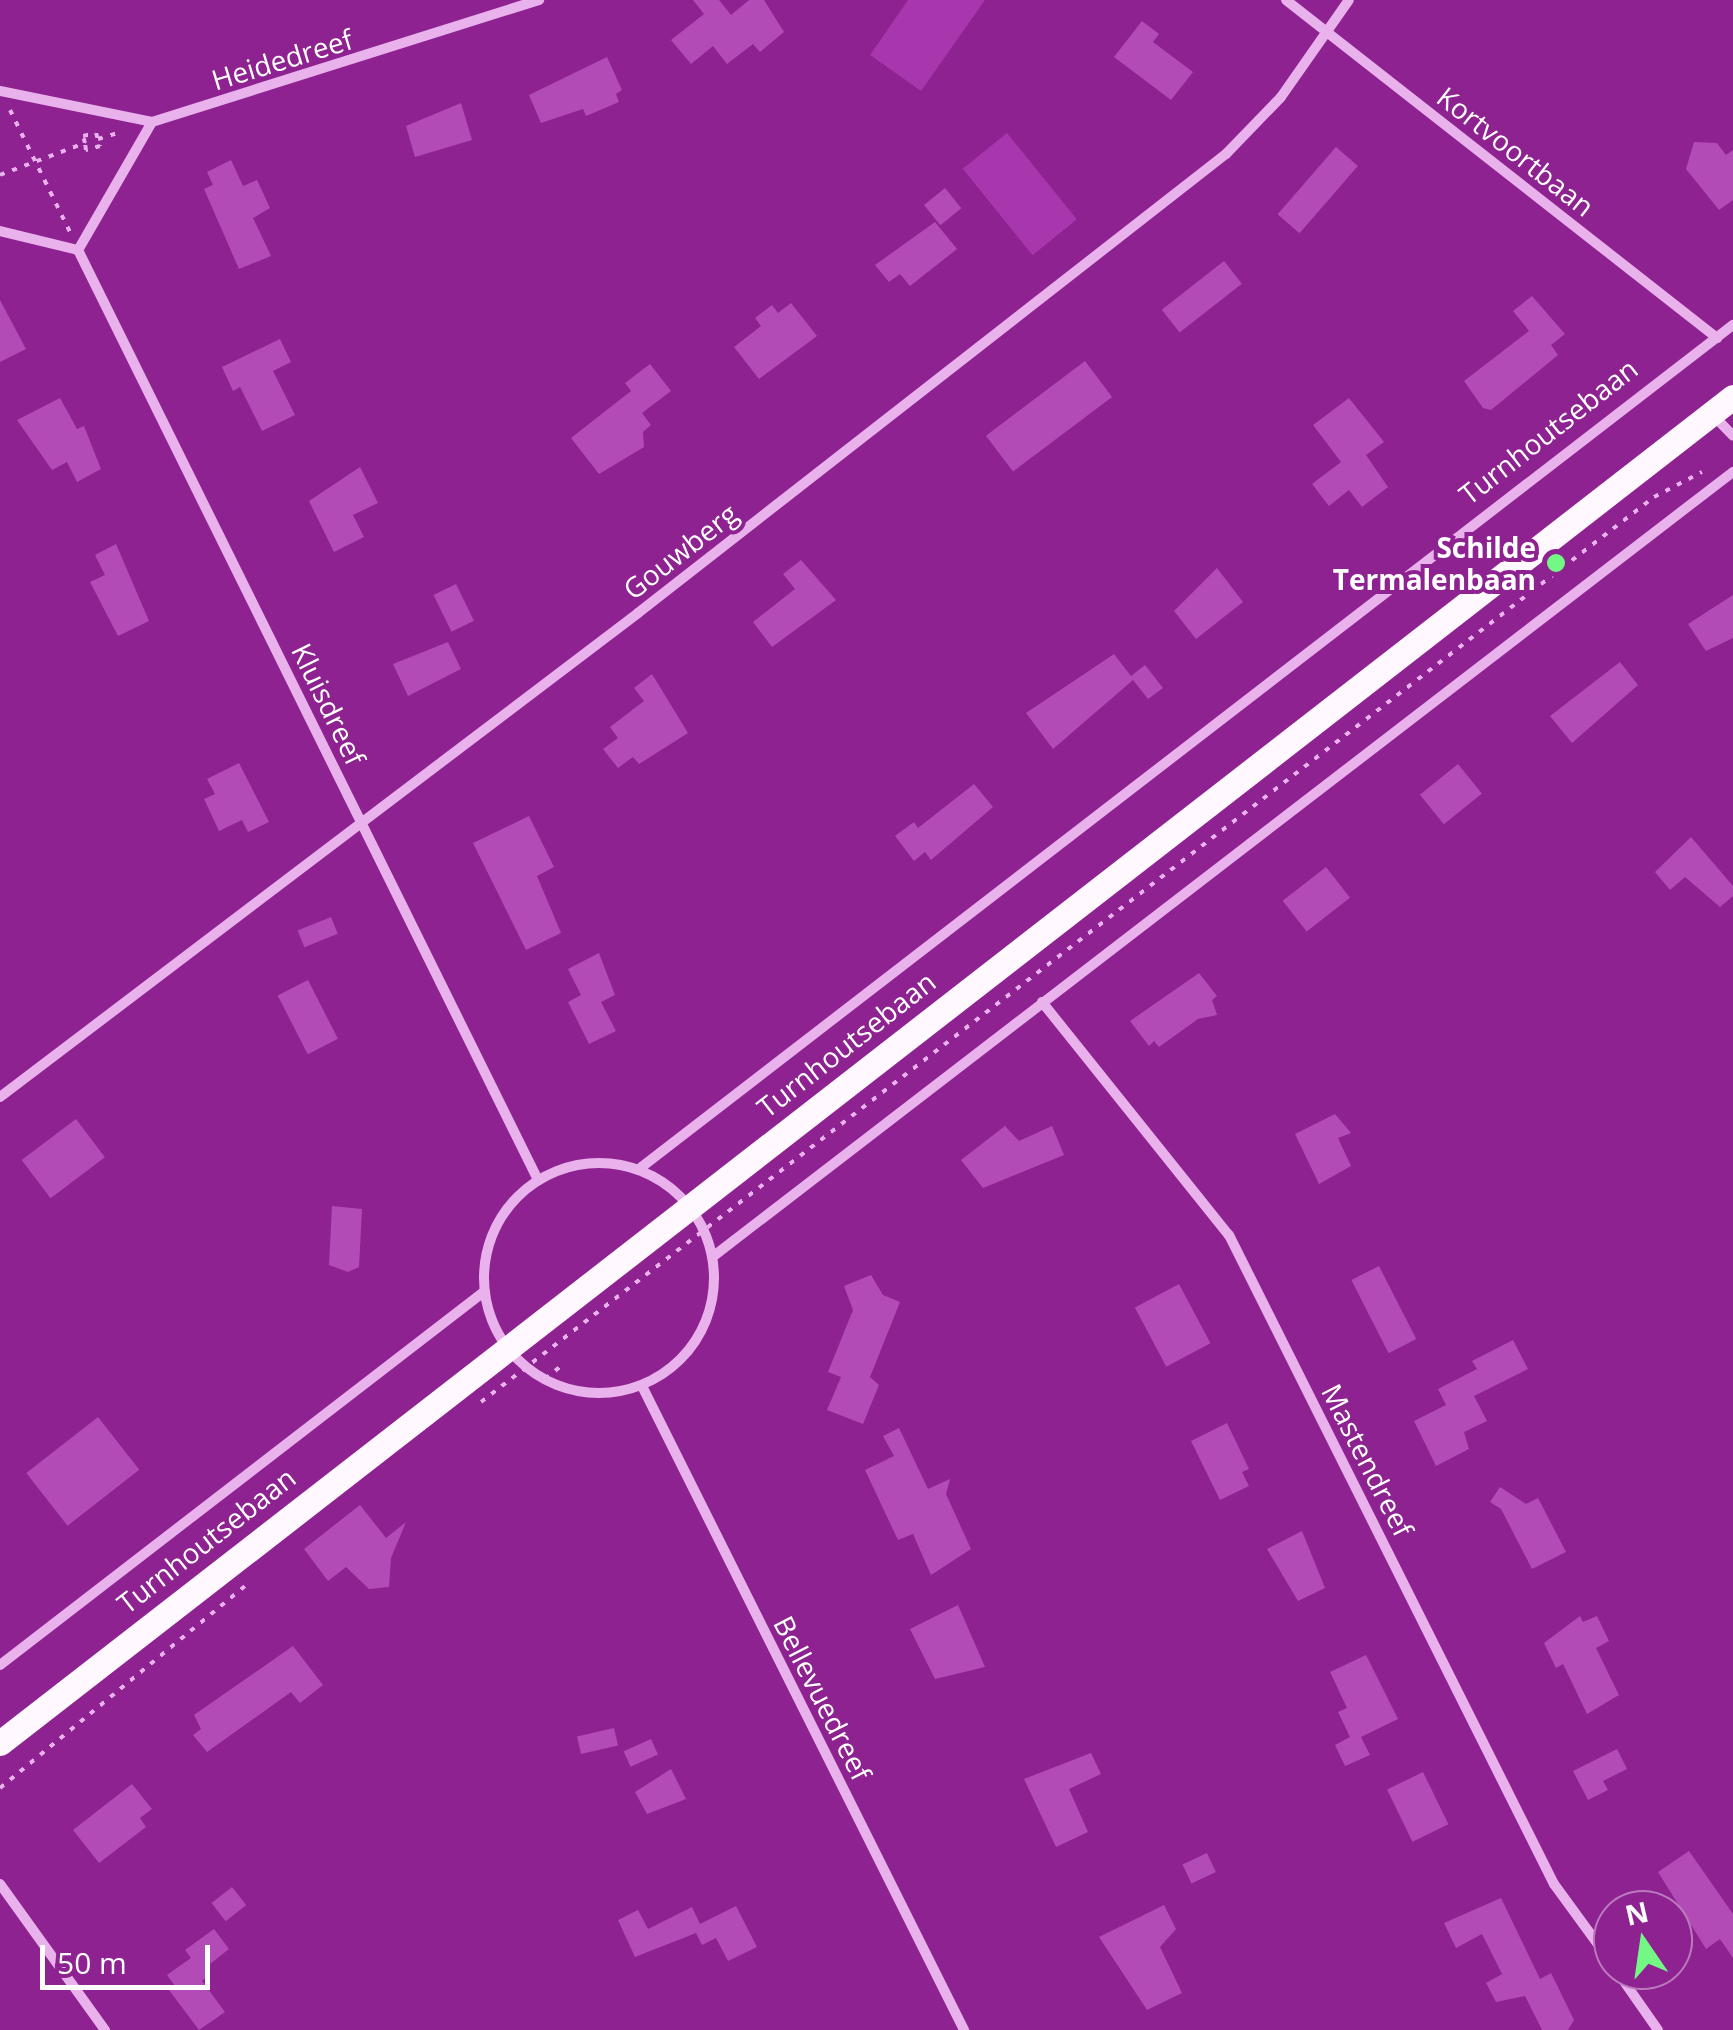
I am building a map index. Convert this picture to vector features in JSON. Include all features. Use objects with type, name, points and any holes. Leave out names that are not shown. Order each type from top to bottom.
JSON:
[{"type":"main road","name":"Turnhoutsebaan","points":[[0,1743],[506,1346],[1733,397]]},
{"type":"street","name":"Heidedreef","points":[[152,122],[539,0]]},
{"type":"street","name":"Kortvoortbaan","points":[[1286,0],[1717,338]]},
{"type":"street","name":"Gouwberg","points":[[0,1097],[1226,154],[1280,97],[1349,0]]},
{"type":"street","points":[[0,91],[152,122],[78,250],[0,232]]},
{"type":"street","name":"Kluisdreef","points":[[78,250],[538,1180]]},
{"type":"street","name":"Turnhoutsebaan","points":[[639,1170],[1733,326]]},
{"type":"street","points":[[1712,414],[1733,436]]},
{"type":"street","points":[[715,1255],[1733,472]]},
{"type":"street","name":"Mastendreef","points":[[1042,1002],[1229,1235],[1554,1884],[1593,1938]]},
{"type":"street","points":[[605,1162],[639,1170],[689,1204],[715,1255],[704,1328],[678,1363],[642,1386],[582,1392],[526,1368],[506,1346],[484,1292],[495,1228],[538,1180],[570,1166],[605,1162]]},
{"type":"street","name":"Turnhoutsebaan","points":[[0,1664],[484,1292]]},
{"type":"street","name":"Bellevuedreef","points":[[642,1386],[964,2030]]},
{"type":"street","points":[[0,1884],[106,2030]]},
{"type":"street","name":"Mastendreef","points":[[1630,1990],[1658,2030]]},
{"type":"path","points":[[7,105],[78,250]]},
{"type":"path","points":[[0,175],[85,143]]},
{"type":"path","points":[[466,1414],[1654,498],[1717,465]]},
{"type":"path","points":[[545,1379],[562,1365]]},
{"type":"path","points":[[0,1788],[253,1579]]},
{"type":"shaded area","points":[[908,0],[985,0],[921,91],[870,55]]},
{"type":"shaded area","points":[[1007,133],[1077,219],[1033,255],[963,169]]},
{"type":"building","points":[[693,0],[719,0],[731,15],[749,0],[764,0],[784,32],[760,52],[753,44],[727,64],[713,46],[691,64],[671,40],[704,14]]},
{"type":"building","points":[[1142,21],[1159,34],[1153,42],[1193,72],[1171,100],[1114,57]]},
{"type":"building","points":[[607,57],[622,90],[616,94],[619,102],[586,116],[583,109],[541,123],[529,95]]},
{"type":"building","points":[[461,103],[472,140],[415,157],[406,126]]},
{"type":"building","points":[[1694,142],[1717,143],[1726,155],[1733,150],[1733,200],[1719,210],[1686,169]]},
{"type":"building","points":[[1336,147],[1358,166],[1299,233],[1278,214]]},
{"type":"building","points":[[231,160],[243,186],[257,180],[270,208],[253,218],[271,256],[239,269],[204,189],[213,185],[207,172]]},
{"type":"building","points":[[945,188],[961,208],[940,225],[924,205]]},
{"type":"building","points":[[935,222],[957,249],[910,286],[900,274],[889,282],[875,265]]},
{"type":"building","points":[[1224,261],[1242,284],[1180,332],[1162,310]]},
{"type":"building","points":[[1532,296],[1565,334],[1551,345],[1558,355],[1491,410],[1483,408],[1464,381],[1529,331],[1513,311]]},
{"type":"building","points":[[0,300],[26,349],[0,362]]},
{"type":"building","points":[[791,303],[817,336],[759,379],[734,347],[761,326],[755,318],[772,305],[778,313]]},
{"type":"building","points":[[280,339],[291,362],[273,371],[295,415],[262,431],[240,387],[233,391],[222,367]]},
{"type":"building","points":[[1085,361],[1112,397],[1013,472],[986,436]]},
{"type":"building","points":[[650,364],[671,391],[642,413],[651,425],[643,432],[644,447],[599,474],[571,438],[631,391],[625,383]]},
{"type":"building","points":[[60,398],[77,429],[84,426],[101,469],[77,482],[67,462],[52,470],[17,420]]},
{"type":"building","points":[[1349,398],[1384,442],[1366,455],[1388,487],[1362,507],[1349,490],[1329,506],[1312,484],[1341,462],[1313,425]]},
{"type":"building","points":[[360,467],[378,503],[353,515],[364,537],[334,552],[309,501]]},
{"type":"building","points":[[116,544],[149,621],[118,636],[90,582],[105,575],[95,555]]},
{"type":"building","points":[[801,560],[836,600],[772,647],[753,622],[795,589],[783,574]]},
{"type":"building","points":[[1217,568],[1243,602],[1196,639],[1174,611]]},
{"type":"building","points":[[456,584],[474,621],[452,632],[434,595]]},
{"type":"building","points":[[1733,595],[1733,638],[1706,651],[1688,624]]},
{"type":"building","points":[[448,642],[461,669],[408,696],[393,664]]},
{"type":"building","points":[[1114,654],[1131,676],[1145,665],[1163,688],[1148,699],[1133,680],[1053,749],[1026,713]]},
{"type":"building","points":[[1620,662],[1638,685],[1572,743],[1550,716]]},
{"type":"building","points":[[652,674],[688,733],[639,764],[633,757],[618,768],[603,749],[618,738],[610,727],[644,701],[634,688]]},
{"type":"building","points":[[239,763],[269,822],[248,832],[242,820],[219,831],[204,799],[215,794],[207,779]]},
{"type":"building","points":[[1458,764],[1482,794],[1444,824],[1420,795]]},
{"type":"building","points":[[974,784],[993,807],[931,860],[925,852],[914,861],[895,836],[914,822],[918,828]]},
{"type":"building","points":[[529,816],[554,867],[537,876],[561,933],[526,950],[473,843]]},
{"type":"building","points":[[1691,837],[1733,886],[1733,896],[1720,907],[1685,877],[1670,890],[1655,872]]},
{"type":"building","points":[[1326,867],[1350,898],[1307,932],[1283,901]]},
{"type":"building","points":[[331,917],[338,934],[304,947],[298,930]]},
{"type":"building","points":[[599,953],[615,995],[601,1002],[616,1031],[589,1044],[568,1002],[581,995],[568,969]]},
{"type":"building","points":[[1199,973],[1217,996],[1212,1000],[1217,1015],[1198,1019],[1159,1047],[1154,1041],[1149,1046],[1130,1021]]},
{"type":"building","points":[[308,980],[338,1039],[308,1054],[278,995]]},
{"type":"building","points":[[1335,1114],[1351,1133],[1338,1138],[1351,1166],[1319,1184],[1295,1134]]},
{"type":"building","points":[[76,1119],[105,1157],[51,1198],[22,1160]]},
{"type":"building","points":[[1005,1126],[1019,1141],[1052,1126],[1064,1155],[983,1188],[961,1160]]},
{"type":"building","points":[[332,1206],[362,1209],[359,1267],[348,1272],[329,1265]]},
{"type":"building","points":[[1379,1266],[1416,1339],[1389,1353],[1351,1280]]},
{"type":"building","points":[[871,1275],[883,1295],[900,1302],[870,1377],[879,1385],[863,1424],[827,1410],[841,1377],[828,1372],[853,1310],[844,1286]]},
{"type":"building","points":[[1179,1284],[1210,1343],[1166,1367],[1135,1307]]},
{"type":"building","points":[[1513,1340],[1528,1369],[1474,1396],[1487,1421],[1464,1432],[1469,1449],[1436,1466],[1414,1421],[1446,1405],[1438,1389],[1477,1369],[1472,1361]]},
{"type":"building","points":[[98,1417],[139,1470],[68,1526],[26,1473]]},
{"type":"building","points":[[1227,1423],[1249,1469],[1242,1472],[1249,1486],[1220,1500],[1191,1441]]},
{"type":"building","points":[[899,1428],[928,1489],[950,1479],[946,1494],[971,1549],[931,1575],[913,1534],[898,1540],[865,1470],[894,1456],[883,1436]]},
{"type":"building","points":[[1500,1487],[1526,1504],[1538,1498],[1566,1552],[1532,1569],[1501,1509],[1490,1502]]},
{"type":"building","points":[[360,1505],[386,1538],[406,1522],[391,1558],[389,1587],[369,1589],[346,1567],[328,1581],[304,1549]]},
{"type":"building","points":[[1302,1531],[1325,1588],[1298,1601],[1267,1549]]},
{"type":"building","points":[[958,1605],[985,1667],[935,1679],[910,1629]]},
{"type":"building","points":[[1580,1616],[1583,1622],[1597,1616],[1609,1641],[1596,1648],[1619,1695],[1587,1714],[1563,1664],[1556,1668],[1544,1643]]},
{"type":"building","points":[[293,1646],[323,1685],[300,1703],[291,1692],[207,1752],[193,1735],[201,1729],[194,1715]]},
{"type":"building","points":[[1366,1655],[1398,1719],[1361,1737],[1370,1755],[1345,1766],[1335,1745],[1350,1737],[1338,1712],[1347,1708],[1330,1672]]},
{"type":"building","points":[[614,1728],[618,1746],[581,1754],[577,1737]]},
{"type":"building","points":[[651,1739],[658,1755],[631,1767],[624,1751]]},
{"type":"building","points":[[1617,1749],[1627,1769],[1603,1781],[1608,1790],[1588,1800],[1573,1771]]},
{"type":"building","points":[[1091,1753],[1101,1774],[1069,1789],[1088,1832],[1056,1847],[1024,1779]]},
{"type":"building","points":[[671,1769],[686,1799],[647,1814],[635,1792]]},
{"type":"building","points":[[1423,1772],[1448,1824],[1412,1842],[1387,1790]]},
{"type":"building","points":[[132,1784],[152,1809],[140,1818],[146,1827],[99,1863],[73,1830]]},
{"type":"building","points":[[1689,1851],[1733,1914],[1733,1958],[1720,1939],[1706,1949],[1693,1928],[1693,1890],[1669,1890],[1658,1872]]},
{"type":"building","points":[[1207,1853],[1216,1872],[1191,1883],[1183,1864]]},
{"type":"building","points":[[232,1887],[246,1905],[226,1921],[212,1903]]},
{"type":"building","points":[[1501,1898],[1540,1979],[1551,1973],[1574,2020],[1568,2030],[1542,2030],[1525,1996],[1496,2002],[1486,1983],[1502,1974],[1482,1934],[1456,1948],[1444,1923]]},
{"type":"building","points":[[1164,1905],[1176,1929],[1160,1947],[1182,1993],[1147,2010],[1099,1937]]},
{"type":"building","points":[[736,1906],[757,1947],[728,1961],[716,1938],[702,1945],[696,1933],[635,1957],[618,1920],[638,1910],[648,1929],[692,1907],[700,1924]]},
{"type":"building","points":[[214,1929],[229,1949],[205,1968],[210,1974],[202,1981],[225,2012],[199,2030],[169,1990],[175,1986],[167,1975],[191,1958],[185,1950]]},
{"type":"place","name":"Schilde Termalenbaan","points":[[1556,563]]}]
